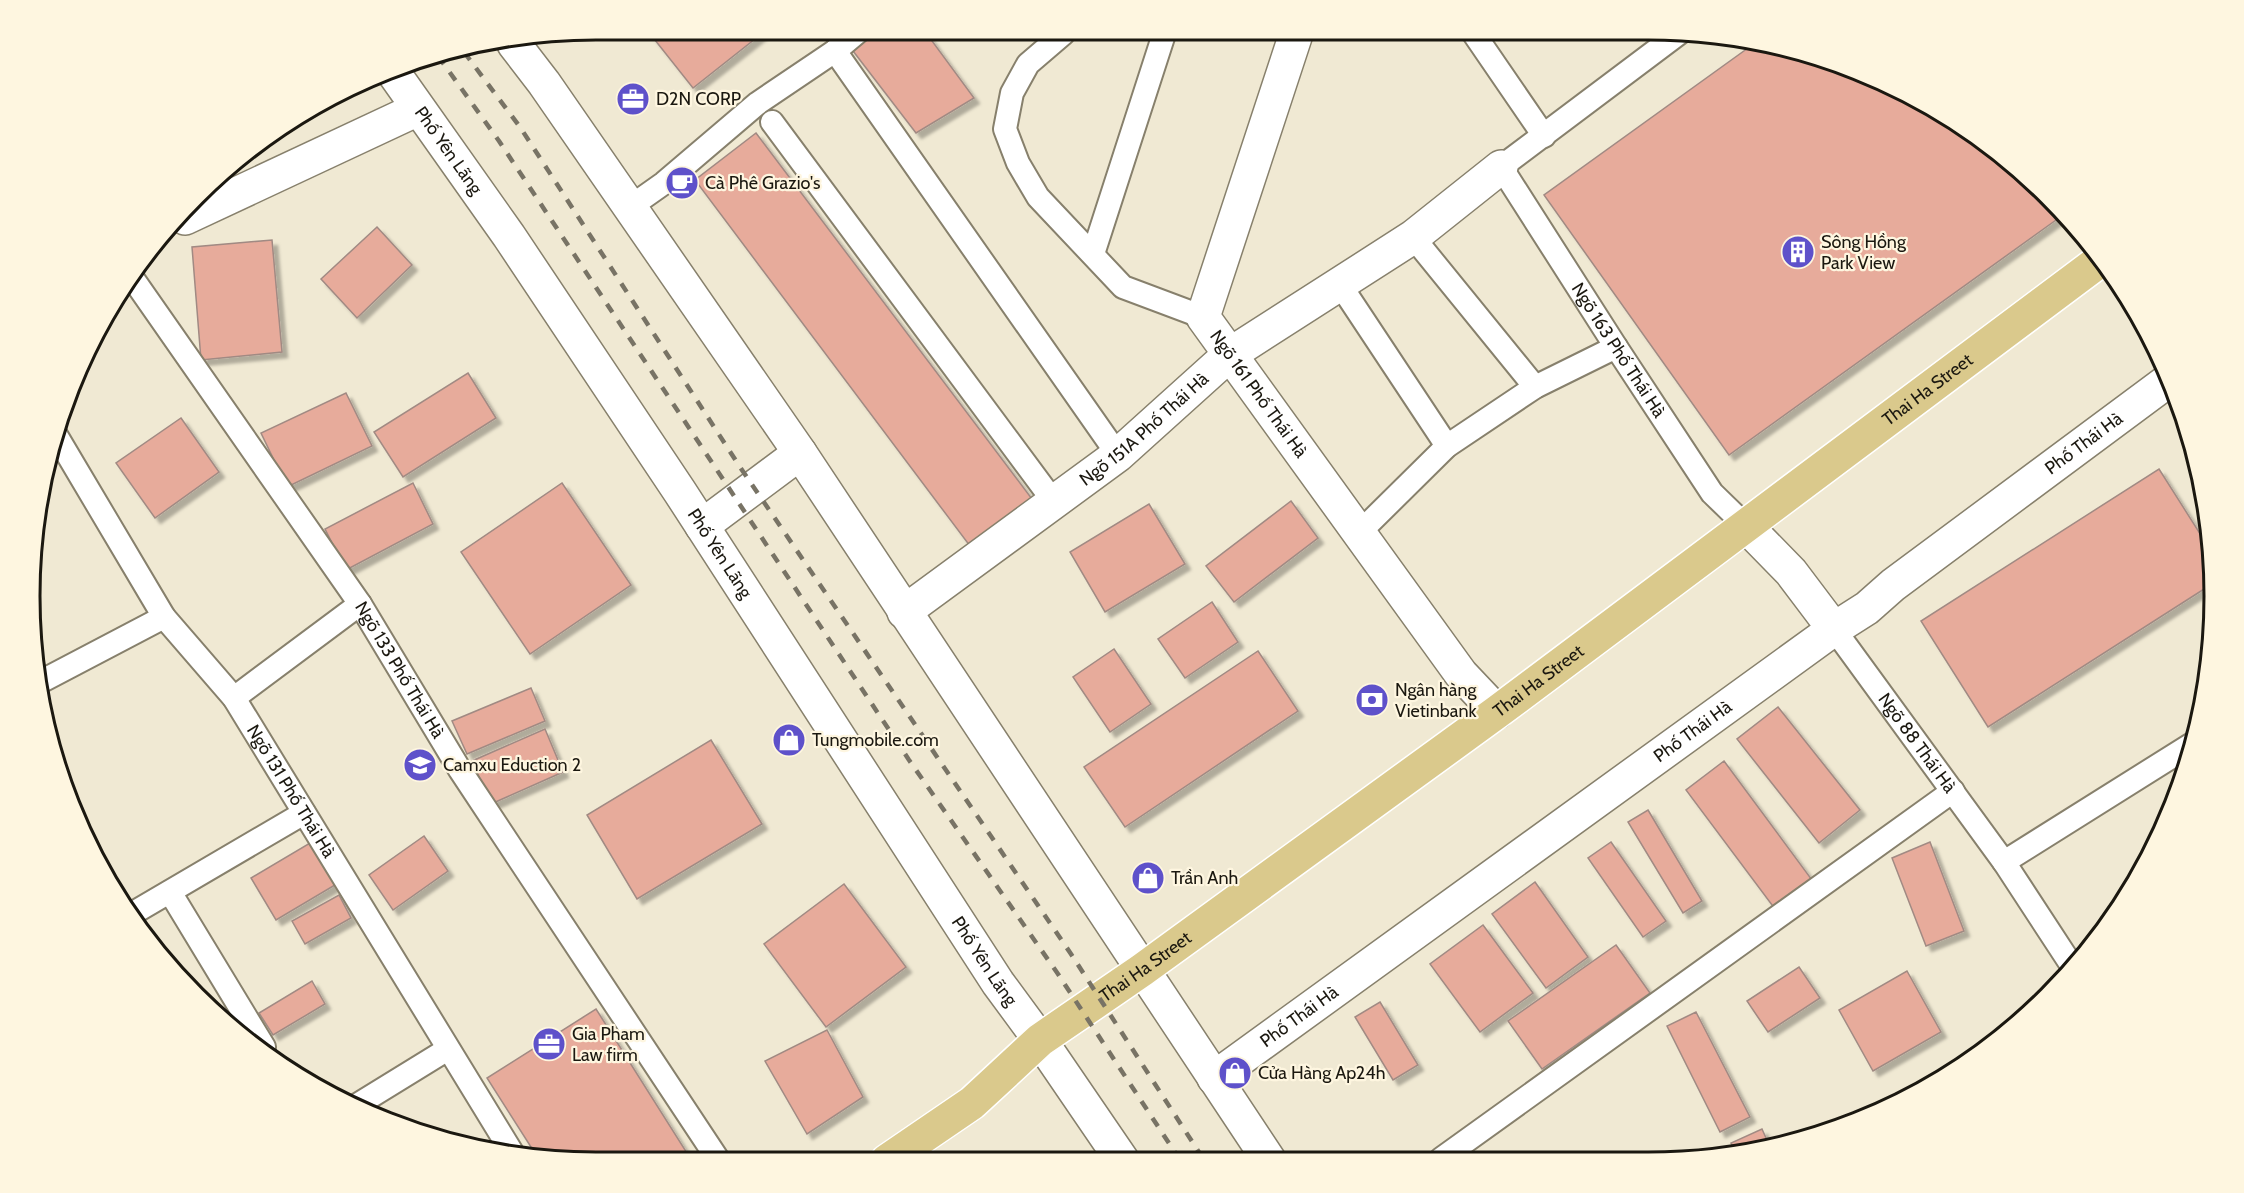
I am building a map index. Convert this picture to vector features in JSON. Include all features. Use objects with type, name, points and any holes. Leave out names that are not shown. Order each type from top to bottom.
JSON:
[{"type":"main road","name":"Thai Ha Street","points":[[900,1152],[972,1103],[1040,1040],[1142,970],[1497,712],[2094,265]]},
{"type":"street","name":"Ngõ 161 Phố Thái Hà","points":[[1295,40],[1203,317],[1228,355],[1461,674],[1497,712]]},
{"type":"street","points":[[516,46],[544,83],[800,453],[1264,1152]]},
{"type":"street","name":"Phố Yên Lãng","points":[[397,78],[509,236],[702,526],[991,973],[1117,1152]]},
{"type":"street","points":[[192,215],[418,109]]},
{"type":"street","name":"Ngõ 151A Phố Thái Hà","points":[[904,612],[1118,455],[1228,355],[1413,237],[1501,167]]},
{"type":"street","name":"Phố Thái Hà","points":[[1214,1078],[1834,628],[1867,608],[1893,585],[2162,386]]},
{"type":"street","points":[[702,526],[800,453]]},
{"type":"street","name":"Ngõ 88 Thái Hà","points":[[1746,526],[1791,572],[1834,628]]},
{"type":"lane","points":[[630,207],[664,183],[758,103],[848,40]]},
{"type":"lane","points":[[1056,40],[1028,64],[1012,93],[1005,129],[1018,163],[1038,197],[1123,287],[1203,317]]},
{"type":"lane","points":[[1093,254],[1162,40]]},
{"type":"lane","points":[[1478,40],[1544,136]]},
{"type":"lane","points":[[1501,167],[1669,41]]},
{"type":"lane","points":[[835,51],[1118,455]]},
{"type":"lane","points":[[772,122],[1054,502]]},
{"type":"lane","name":"Ngõ 163 Phố Thái Hà","points":[[1501,167],[1712,493],[1746,526]]},
{"type":"lane","points":[[1413,237],[1535,387]]},
{"type":"lane","name":"Ngõ 133 Phố Thái Hà","points":[[137,284],[360,604],[460,770],[713,1152]]},
{"type":"lane","points":[[1339,284],[1447,446]]},
{"type":"lane","points":[[1358,534],[1447,446],[1535,387],[1616,347]]},
{"type":"lane","name":"Ngõ 131 Phố Thái Hà","points":[[62,445],[164,617],[234,698],[508,1145]]},
{"type":"lane","points":[[234,698],[360,604]]},
{"type":"lane","points":[[47,679],[164,617]]},
{"type":"lane","name":"Ngõ 88 Thái Hà","points":[[1834,628],[2004,862],[2068,960]]},
{"type":"lane","points":[[2004,862],[2182,750]]},
{"type":"lane","points":[[1451,1152],[1953,791]]},
{"type":"lane","points":[[138,910],[304,813]]},
{"type":"lane","points":[[170,892],[259,1039]]},
{"type":"lane","points":[[364,1101],[448,1048]]},
{"type":"building","points":[[655,40],[754,40],[693,88]]},
{"type":"building","points":[[859,40],[931,40],[974,98],[916,133],[850,47]]},
{"type":"building","name":"Sông Hồng Park View","points":[[1746,49],[1791,59],[1826,70],[1860,83],[1926,115],[1986,155],[2014,178],[2056,220],[1729,455],[1544,195]]},
{"type":"building","points":[[756,133],[1032,499],[970,546],[695,180]]},
{"type":"building","points":[[377,227],[412,265],[357,318],[321,279]]},
{"type":"building","points":[[272,240],[282,352],[201,360],[192,247]]},
{"type":"building","points":[[468,373],[496,418],[403,477],[374,432]]},
{"type":"building","points":[[346,393],[372,446],[287,487],[261,433]]},
{"type":"building","points":[[181,418],[219,472],[155,518],[116,463]]},
{"type":"building","points":[[2159,469],[2200,533],[2204,589],[1988,727],[1921,621]]},
{"type":"building","points":[[413,483],[433,524],[346,570],[325,529]]},
{"type":"building","points":[[562,483],[631,585],[530,654],[461,552]]},
{"type":"building","points":[[1291,501],[1318,538],[1234,602],[1206,566]]},
{"type":"building","points":[[1149,504],[1185,564],[1105,612],[1070,552]]},
{"type":"building","points":[[1212,602],[1238,642],[1185,678],[1158,639]]},
{"type":"building","points":[[1114,649],[1151,704],[1110,732],[1073,677]]},
{"type":"building","points":[[1258,651],[1298,711],[1125,827],[1084,767]]},
{"type":"building","points":[[531,688],[545,721],[467,754],[452,721]]},
{"type":"building","points":[[1778,707],[1860,810],[1819,843],[1737,739]]},
{"type":"building","points":[[545,729],[563,772],[491,804],[472,761]]},
{"type":"building","points":[[711,740],[762,824],[637,899],[587,815]]},
{"type":"building","points":[[1724,761],[1812,880],[1775,909],[1686,790]]},
{"type":"building","points":[[1648,810],[1702,901],[1683,913],[1628,822]]},
{"type":"building","points":[[424,836],[448,871],[393,910],[369,875]]},
{"type":"building","points":[[1611,842],[1666,921],[1643,937],[1588,858]]},
{"type":"building","points":[[1930,842],[1964,931],[1926,946],[1892,858]]},
{"type":"building","points":[[310,843],[335,885],[276,920],[251,878]]},
{"type":"building","points":[[1535,882],[1588,957],[1546,988],[1492,914]]},
{"type":"building","points":[[844,884],[906,967],[826,1027],[764,944]]},
{"type":"building","points":[[339,895],[351,918],[305,944],[292,921]]},
{"type":"building","points":[[1483,925],[1533,993],[1480,1032],[1430,964]]},
{"type":"building","points":[[1616,945],[1650,993],[1542,1069],[1508,1021]]},
{"type":"building","points":[[1799,967],[1820,998],[1768,1032],[1747,1001]]},
{"type":"building","points":[[1907,971],[1941,1032],[1873,1071],[1839,1010]]},
{"type":"building","points":[[312,981],[325,1004],[273,1035],[259,1013]]},
{"type":"building","points":[[1380,1002],[1418,1065],[1393,1080],[1355,1017]]},
{"type":"building","points":[[596,1009],[686,1152],[596,1152],[532,1149],[487,1078]]},
{"type":"building","points":[[1696,1012],[1750,1117],[1720,1132],[1667,1026]]},
{"type":"building","points":[[827,1030],[863,1097],[807,1134],[765,1061]]},
{"type":"building","points":[[1762,1129],[1767,1140],[1732,1146],[1731,1143]]},
{"type":"railway","points":[[467,56],[520,127],[740,467],[1071,954],[1199,1152]]},
{"type":"railway","points":[[443,62],[499,141],[909,760],[1058,974],[1175,1152]]},
{"type":"place","name":"D2N CORP","points":[[633,99]]},
{"type":"place","name":"Cà Phê Grazio's","points":[[682,183]]},
{"type":"place","name":"Sông Hồng Park View","points":[[1798,252]]},
{"type":"place","name":"Ngân hàng Vietinbank","points":[[1372,700]]},
{"type":"place","name":"Tungmobile.com","points":[[789,740]]},
{"type":"place","name":"Camxu Eduction 2","points":[[420,765]]},
{"type":"place","name":"Trần Anh","points":[[1148,878]]},
{"type":"place","name":"Gia Pham Law firm","points":[[549,1044]]},
{"type":"place","name":"Cửa Hàng Ap24h","points":[[1235,1073]]}]
